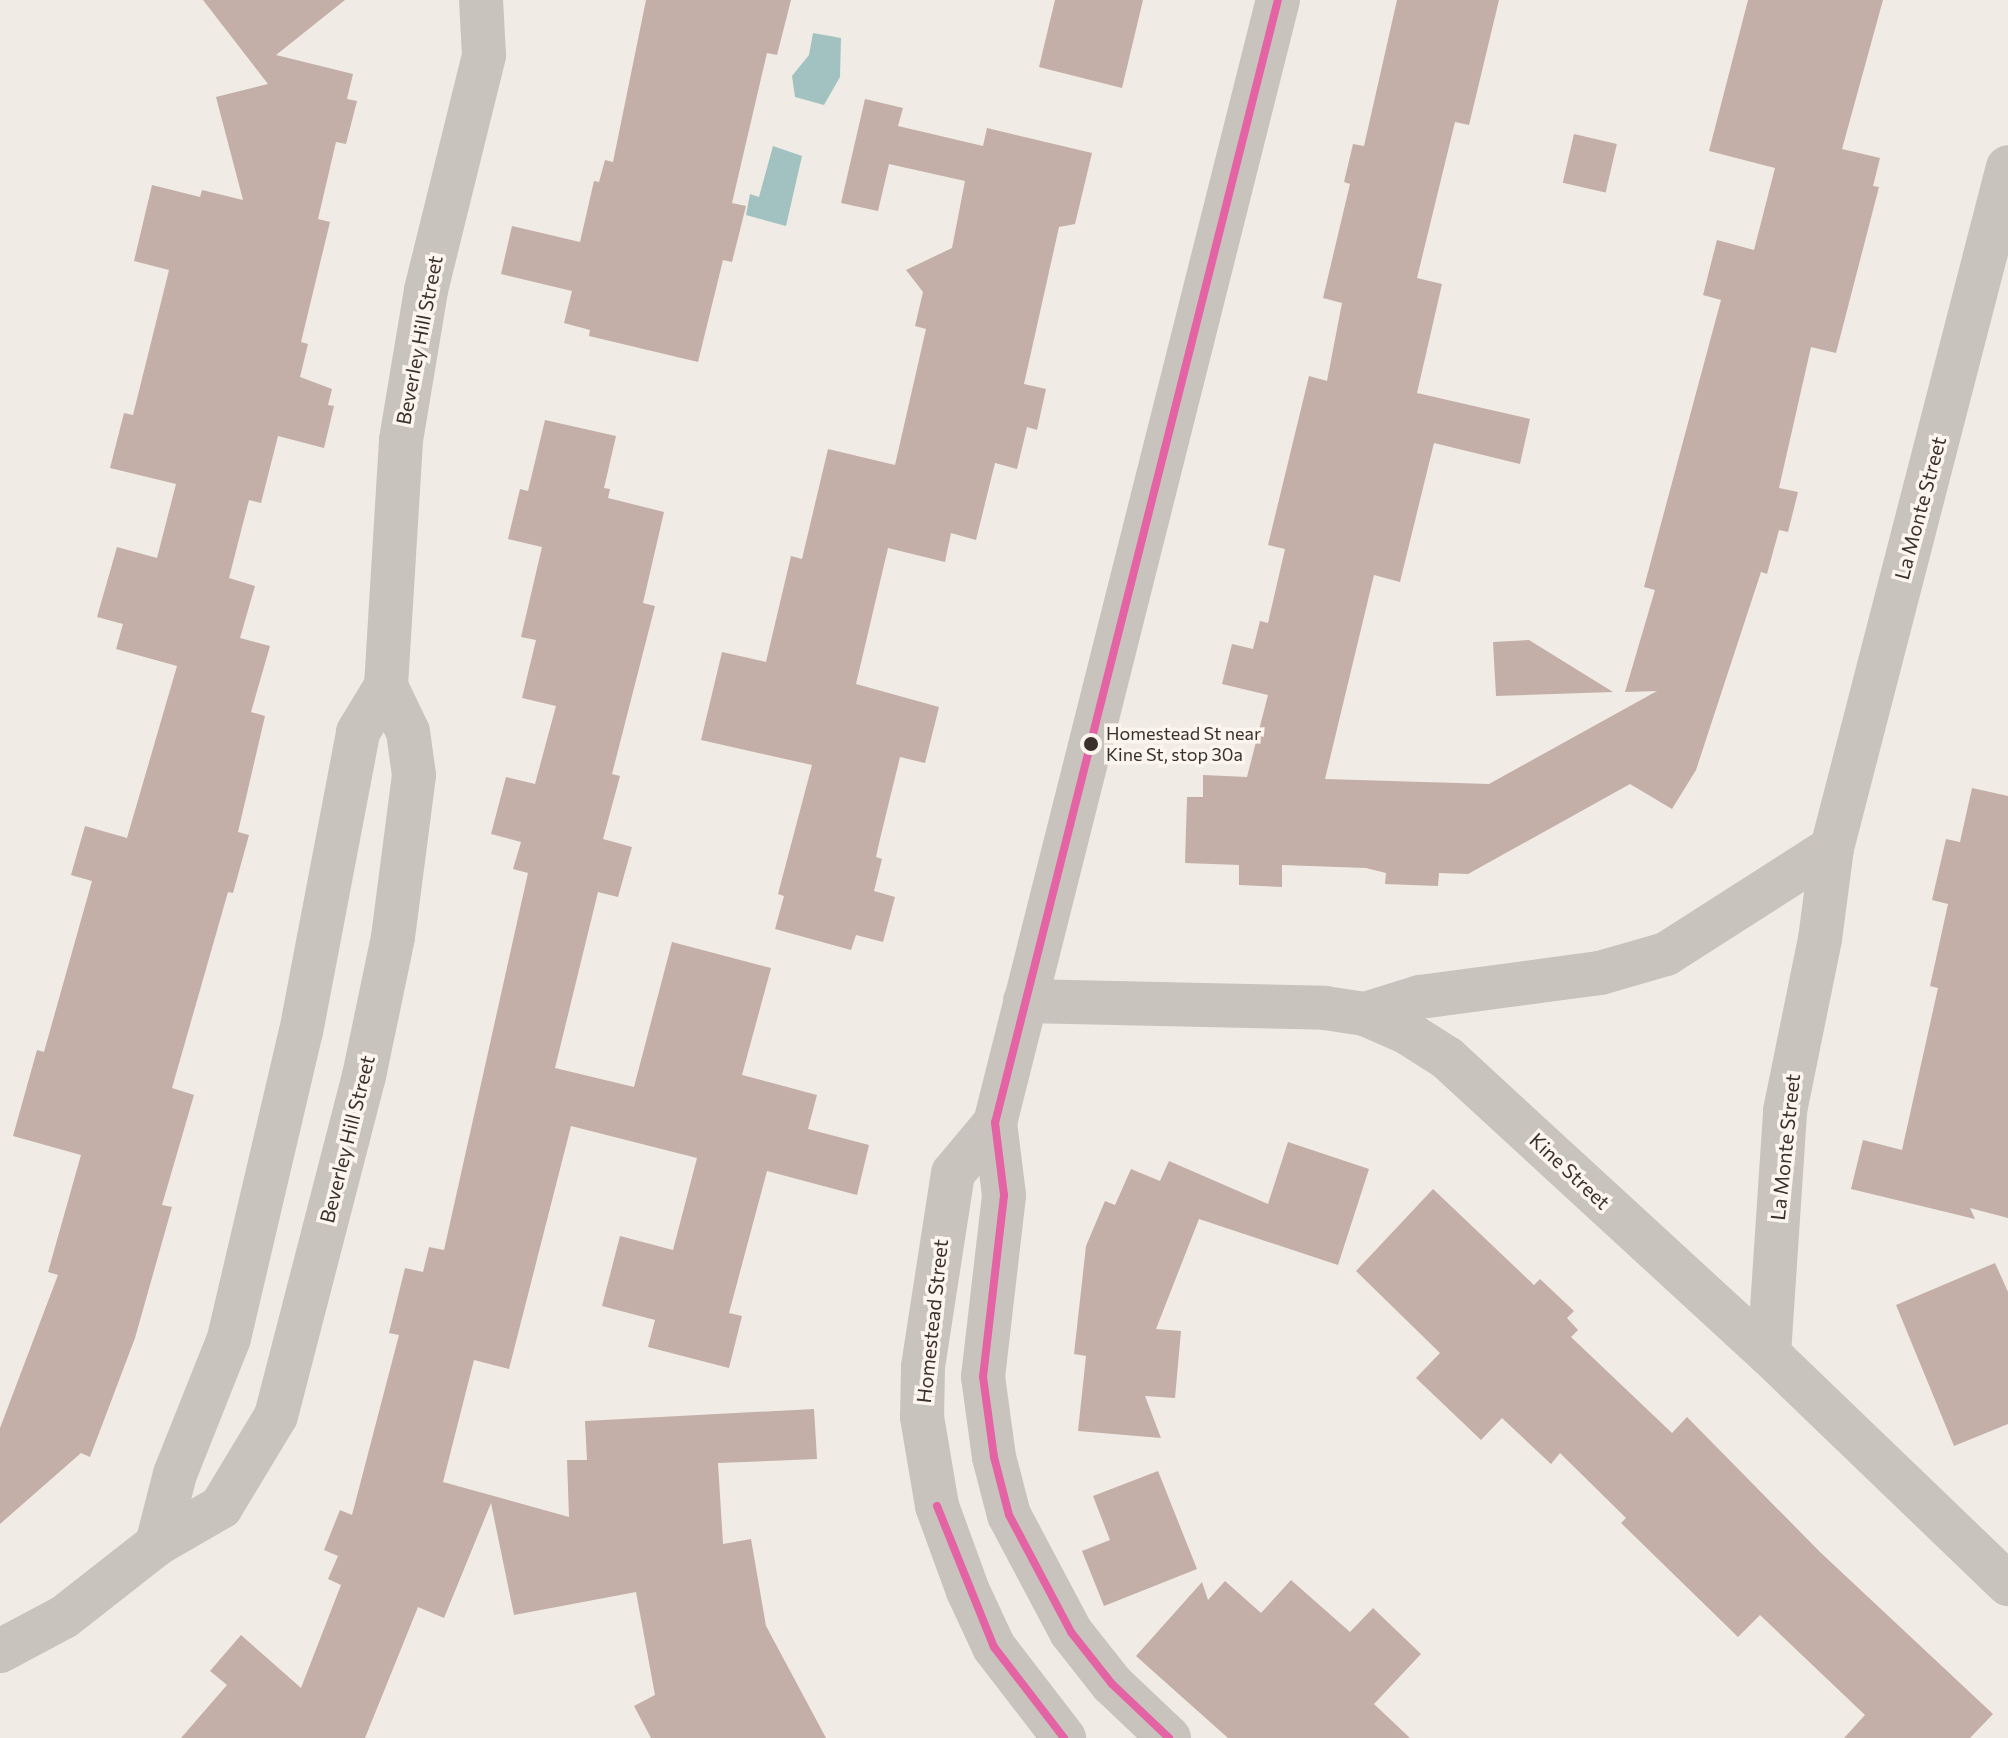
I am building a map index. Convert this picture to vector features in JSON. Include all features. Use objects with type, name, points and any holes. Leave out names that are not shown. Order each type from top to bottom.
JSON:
[{"type":"street","name":"Beverley Hill Street","points":[[157,1544],[175,1474],[229,1338],[301,1032],[358,732],[386,686],[401,440],[426,290],[481,69],[481,0]]},
{"type":"street","name":"Homestead Street","points":[[1169,1738],[1112,1684],[1071,1632],[1009,1515],[994,1457],[983,1377],[988,1298],[1004,1195],[995,1123],[1278,0]]},
{"type":"street","name":"La Monte Street","points":[[1769,1354],[1785,1111],[1820,939],[1832,848],[2008,167]]},
{"type":"street","name":"Beverley Hill Street","points":[[0,1651],[64,1617],[157,1544],[221,1507],[276,1416],[364,1076],[393,937],[414,775],[408,732],[386,686]]},
{"type":"street","points":[[1365,1014],[1420,997],[1600,973],[1666,954],[1832,848]]},
{"type":"street","name":"Kine Street","points":[[1025,1001],[1325,1008],[1365,1014],[1447,1058],[1769,1354],[2008,1584]]},
{"type":"street","name":"Homestead Street","points":[[995,1123],[953,1173],[923,1367],[922,1417],[937,1506],[968,1591],[994,1647],[1064,1738]]},
{"type":"water","points":[[813,33],[841,38],[840,77],[824,105],[795,97],[792,76],[809,55]]},
{"type":"water","points":[[773,146],[802,156],[786,226],[746,215],[750,194],[759,197]]},
{"type":"building","points":[[203,0],[345,0],[276,55],[353,74],[347,99],[357,101],[346,144],[336,142],[318,219],[330,222],[301,342],[308,344],[300,377],[332,389],[328,405],[334,406],[324,448],[278,436],[261,503],[249,500],[229,578],[255,586],[240,638],[270,646],[251,712],[265,716],[238,832],[249,835],[233,893],[228,892],[172,1088],[194,1095],[162,1205],[172,1207],[135,1338],[90,1457],[81,1453],[0,1524],[0,1428],[58,1275],[48,1272],[81,1155],[13,1136],[37,1050],[44,1052],[92,881],[71,875],[85,826],[127,838],[177,666],[116,649],[123,624],[97,617],[117,547],[157,558],[176,484],[110,468],[124,413],[133,415],[169,270],[134,261],[152,185],[200,197],[202,190],[243,200],[216,97],[268,84]]},
{"type":"building","points":[[646,0],[791,0],[777,55],[767,53],[732,203],[746,206],[732,262],[723,260],[698,362],[589,336],[590,330],[564,323],[572,291],[501,274],[512,226],[580,242],[594,181],[599,182],[605,160],[613,162]]},
{"type":"building","points":[[1055,0],[1143,0],[1122,88],[1039,67]]},
{"type":"building","points":[[1397,0],[1499,0],[1469,125],[1455,122],[1417,278],[1442,284],[1417,393],[1530,419],[1520,464],[1434,443],[1400,582],[1374,575],[1325,779],[1489,784],[1657,691],[1625,692],[1655,590],[1644,587],[1721,300],[1703,295],[1717,240],[1754,250],[1775,168],[1709,151],[1748,0],[1883,0],[1842,149],[1880,158],[1873,186],[1879,187],[1836,353],[1811,347],[1779,488],[1798,492],[1788,532],[1779,530],[1767,574],[1761,572],[1696,770],[1672,809],[1630,784],[1468,874],[1439,873],[1438,886],[1385,884],[1386,873],[1366,868],[1282,865],[1282,887],[1239,885],[1239,865],[1185,863],[1187,797],[1203,797],[1203,775],[1247,777],[1268,695],[1222,684],[1232,644],[1253,649],[1260,621],[1268,623],[1285,549],[1268,545],[1309,376],[1327,381],[1342,303],[1323,298],[1350,184],[1344,182],[1353,144],[1364,146]]},
{"type":"building","points":[[865,99],[903,108],[898,126],[983,146],[987,128],[1092,153],[1075,224],[1059,227],[1024,384],[1046,389],[1037,430],[1027,427],[1017,469],[995,463],[976,540],[951,533],[945,562],[888,548],[856,684],[939,707],[925,763],[900,757],[880,839],[876,857],[882,859],[874,891],[895,897],[883,942],[856,935],[851,950],[775,929],[784,896],[778,894],[812,765],[701,740],[722,652],[766,662],[791,556],[802,559],[828,449],[895,465],[926,329],[915,326],[923,292],[906,270],[952,248],[965,181],[889,164],[878,211],[841,203]]},
{"type":"building","points":[[1574,134],[1617,144],[1606,193],[1563,183]]},
{"type":"building","points":[[545,420],[616,436],[604,488],[610,489],[608,498],[664,512],[643,603],[655,606],[612,774],[620,776],[603,839],[632,847],[618,897],[598,892],[555,1068],[634,1087],[672,942],[771,968],[742,1075],[817,1095],[808,1129],[869,1145],[857,1195],[767,1171],[729,1313],[742,1316],[729,1368],[648,1347],[655,1320],[602,1306],[620,1236],[673,1250],[697,1158],[571,1126],[509,1369],[474,1360],[443,1482],[569,1517],[567,1460],[587,1460],[585,1421],[814,1409],[817,1459],[718,1463],[723,1544],[751,1539],[766,1626],[826,1738],[651,1738],[634,1706],[655,1695],[636,1592],[514,1615],[491,1503],[444,1618],[418,1607],[365,1738],[181,1738],[227,1685],[210,1671],[241,1635],[301,1688],[341,1585],[328,1579],[338,1556],[324,1550],[340,1510],[352,1515],[399,1335],[389,1333],[405,1268],[423,1272],[429,1247],[444,1250],[528,873],[513,869],[521,842],[491,834],[506,777],[535,784],[556,706],[522,698],[536,640],[521,637],[542,547],[508,539],[520,489],[528,491]]},
{"type":"building","points":[[1529,640],[1613,692],[1496,696],[1493,642]]},
{"type":"building","points":[[1972,788],[2008,796],[2008,1218],[1970,1208],[1975,1219],[1851,1189],[1863,1140],[1902,1150],[1938,988],[1930,986],[1948,904],[1932,900],[1946,839],[1960,842]]},
{"type":"building","points":[[1288,1142],[1369,1169],[1338,1265],[1199,1219],[1156,1329],[1181,1331],[1175,1398],[1145,1396],[1161,1438],[1078,1431],[1086,1356],[1074,1354],[1086,1246],[1105,1201],[1115,1205],[1131,1169],[1160,1181],[1169,1161],[1268,1204]]},
{"type":"building","points":[[1433,1189],[1534,1285],[1540,1279],[1574,1311],[1567,1318],[1578,1330],[1571,1337],[1672,1433],[1687,1417],[1820,1552],[1993,1714],[1970,1738],[1844,1738],[1865,1715],[1760,1615],[1738,1637],[1621,1523],[1626,1518],[1560,1453],[1551,1464],[1502,1418],[1481,1440],[1416,1378],[1440,1353],[1356,1271]]},
{"type":"building","points":[[1995,1263],[2008,1292],[2008,1424],[1954,1446],[1896,1305]]},
{"type":"building","points":[[1158,1471],[1197,1569],[1104,1606],[1082,1551],[1110,1540],[1093,1496]]},
{"type":"building","points":[[1291,1580],[1350,1632],[1373,1608],[1421,1654],[1374,1704],[1410,1738],[1228,1738],[1136,1656],[1202,1582],[1208,1600],[1225,1581],[1261,1613]]},
{"type":"transit line","points":[[1169,1738],[1112,1684],[1071,1632],[1009,1515],[994,1457],[983,1377],[1004,1195],[995,1123],[1278,0]]},
{"type":"transit line","points":[[937,1506],[994,1647],[1064,1738]]},
{"type":"place","name":"Homestead St near Kine St, stop 30a","points":[[1091,744]]}]
